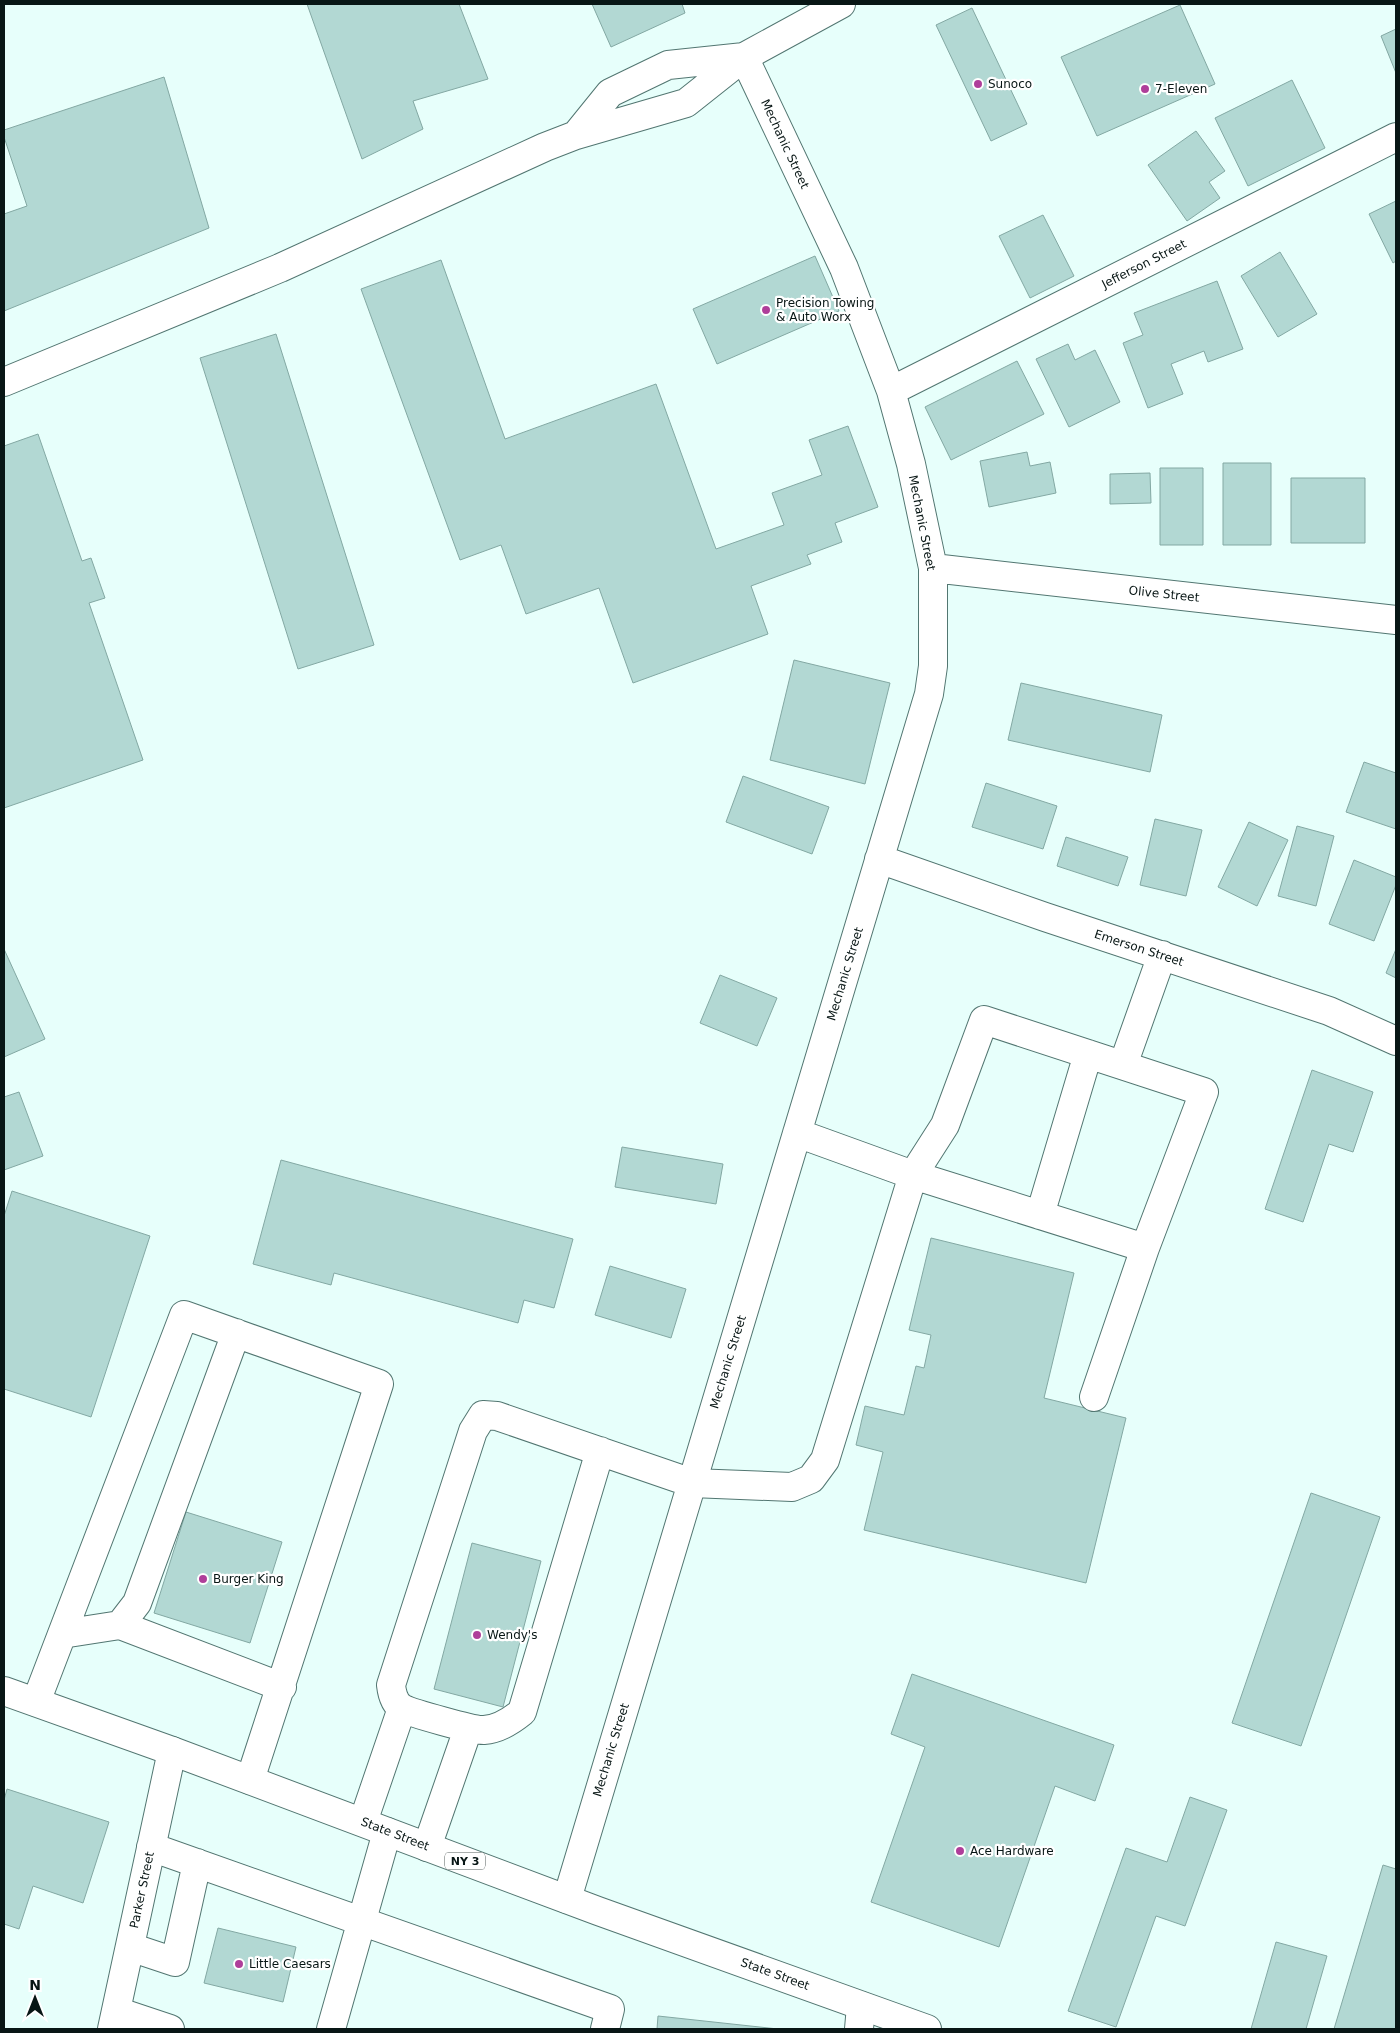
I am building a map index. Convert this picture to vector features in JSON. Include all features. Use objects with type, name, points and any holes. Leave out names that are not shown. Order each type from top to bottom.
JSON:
[{"type":"main road","points":[[4,382],[280,268],[545,147],[576,135],[686,103],[744,58],[841,4]]},
{"type":"main road","points":[[576,135],[610,93],[668,65],[744,58]]},
{"type":"main road","name":"Mechanic Street","points":[[566,1899],[929,694],[933,666],[933,568],[911,464],[891,391],[844,268],[744,58]]},
{"type":"main road","name":"Jefferson Street","points":[[891,391],[1396,137]]},
{"type":"main road","name":"Olive Street","points":[[933,568],[1396,620]]},
{"type":"main road","name":"Emerson Street","points":[[879,859],[1329,1011],[1396,1041]]},
{"type":"main road","points":[[1122,1066],[1162,956]]},
{"type":"main road","points":[[600,1451],[522,1712],[506,1724],[484,1730],[468,1728],[402,1708],[392,1697],[391,1685],[473,1432],[484,1415],[497,1416],[600,1451],[692,1483],[792,1487],[811,1479],[824,1460],[913,1176],[945,1125],[984,1020],[1204,1092],[1145,1248],[1094,1397]]},
{"type":"main road","points":[[1040,1215],[1088,1054]]},
{"type":"main road","points":[[797,1133],[913,1176],[1145,1248]]},
{"type":"main road","points":[[36,1702],[184,1315],[379,1384],[282,1687],[250,1780]]},
{"type":"main road","points":[[120,1625],[138,1603],[236,1333]]},
{"type":"main road","points":[[62,1634],[120,1625],[282,1687]]},
{"type":"main road","name":"State Street","points":[[4,1691],[172,1751],[566,1899],[860,2017],[926,2029]]},
{"type":"main road","points":[[331,2029],[361,1920],[375,1827],[402,1708]]},
{"type":"main road","points":[[427,1847],[468,1728]]},
{"type":"main road","name":"Parker Street","points":[[114,2020],[172,1751]]},
{"type":"main road","points":[[151,1847],[610,2009],[605,2029]]},
{"type":"main road","points":[[130,1947],[175,1962],[197,1863]]},
{"type":"main road","points":[[114,2020],[170,2029]]},
{"type":"building","points":[[307,4],[459,4],[488,79],[413,101],[423,129],[362,159]]},
{"type":"building","points":[[592,4],[682,4],[685,13],[611,47]]},
{"type":"building","points":[[1180,5],[1215,84],[1097,136],[1061,57]]},
{"type":"building","points":[[972,8],[1027,124],[991,141],[936,25]]},
{"type":"building","points":[[1396,29],[1396,73],[1381,36]]},
{"type":"building","points":[[164,77],[209,228],[4,311],[4,214],[27,206],[4,137],[4,130]]},
{"type":"building","points":[[1292,80],[1325,148],[1248,186],[1215,118]]},
{"type":"building","points":[[1196,131],[1225,171],[1209,182],[1220,198],[1187,221],[1148,165]]},
{"type":"building","points":[[1396,201],[1396,261],[1393,263],[1369,214]]},
{"type":"building","points":[[1043,215],[1074,276],[1030,298],[999,236]]},
{"type":"building","points":[[1280,252],[1317,314],[1278,337],[1241,276]]},
{"type":"building","name":"Precision Towing & Auto Worx","points":[[815,256],[839,311],[717,364],[693,309]]},
{"type":"building","points":[[441,260],[505,439],[656,384],[716,549],[784,525],[772,493],[822,475],[809,440],[848,426],[878,507],[835,523],[842,542],[807,555],[811,564],[751,586],[768,634],[633,683],[599,588],[526,614],[501,545],[460,560],[361,289]]},
{"type":"building","points":[[1217,281],[1243,349],[1208,362],[1204,351],[1171,364],[1183,394],[1148,408],[1123,343],[1143,335],[1134,313]]},
{"type":"building","points":[[276,334],[374,645],[298,669],[200,358]]},
{"type":"building","points":[[1068,344],[1075,360],[1095,350],[1120,402],[1069,427],[1036,359]]},
{"type":"building","points":[[1017,361],[1044,414],[951,460],[925,407]]},
{"type":"building","points":[[38,434],[82,561],[91,558],[105,598],[89,603],[143,760],[4,808],[4,446]]},
{"type":"building","points":[[1027,452],[1030,466],[1050,462],[1056,493],[989,507],[980,461]]},
{"type":"building","points":[[1223,463],[1271,463],[1271,545],[1223,545]]},
{"type":"building","points":[[1160,468],[1203,468],[1203,545],[1160,545]]},
{"type":"building","points":[[1150,473],[1151,503],[1110,504],[1110,474]]},
{"type":"building","points":[[1291,478],[1365,478],[1365,543],[1291,543]]},
{"type":"building","points":[[794,660],[890,683],[865,784],[770,760]]},
{"type":"building","points":[[1021,683],[1162,715],[1150,772],[1008,740]]},
{"type":"building","points":[[1364,762],[1396,773],[1396,829],[1346,812]]},
{"type":"building","points":[[743,776],[829,807],[812,854],[726,822]]},
{"type":"building","points":[[986,783],[1057,806],[1043,849],[972,827]]},
{"type":"building","points":[[1155,819],[1202,830],[1186,896],[1140,885]]},
{"type":"building","points":[[1249,822],[1288,840],[1257,906],[1218,887]]},
{"type":"building","points":[[1297,826],[1334,836],[1316,906],[1278,896]]},
{"type":"building","points":[[1066,837],[1128,857],[1118,886],[1057,866]]},
{"type":"building","points":[[1354,860],[1396,877],[1396,885],[1374,941],[1329,924]]},
{"type":"building","points":[[4,949],[45,1039],[4,1057]]},
{"type":"building","points":[[1396,949],[1396,978],[1386,973]]},
{"type":"building","points":[[720,975],[777,998],[757,1046],[700,1023]]},
{"type":"building","points":[[1312,1070],[1373,1092],[1353,1152],[1329,1144],[1303,1222],[1265,1209]]},
{"type":"building","points":[[19,1092],[43,1156],[4,1170],[4,1097]]},
{"type":"building","points":[[622,1147],[723,1164],[716,1204],[615,1187]]},
{"type":"building","points":[[281,1160],[573,1239],[554,1308],[524,1300],[518,1323],[334,1273],[331,1285],[253,1264]]},
{"type":"building","points":[[12,1191],[150,1236],[91,1417],[4,1389],[4,1216]]},
{"type":"building","points":[[931,1238],[1074,1273],[1044,1398],[1126,1418],[1086,1583],[864,1530],[883,1452],[856,1445],[865,1406],[904,1415],[916,1366],[924,1368],[931,1335],[909,1330]]},
{"type":"building","points":[[610,1266],[686,1289],[671,1338],[595,1315]]},
{"type":"building","points":[[1311,1493],[1380,1517],[1301,1746],[1232,1723]]},
{"type":"building","points":[[186,1512],[282,1542],[250,1643],[154,1613]]},
{"type":"building","points":[[472,1543],[541,1561],[503,1707],[434,1689]]},
{"type":"building","name":"Ace Hardware","points":[[912,1674],[1114,1745],[1095,1801],[1055,1786],[999,1947],[871,1902],[925,1747],[891,1734]]},
{"type":"building","points":[[7,1789],[109,1822],[83,1903],[33,1886],[19,1929],[4,1924],[4,1800]]},
{"type":"building","points":[[1190,1797],[1227,1810],[1185,1926],[1156,1916],[1116,2027],[1068,2011],[1126,1848],[1167,1862]]},
{"type":"building","points":[[1383,1865],[1396,1869],[1396,2029],[1334,2029]]},
{"type":"building","points":[[218,1928],[296,1947],[283,2002],[204,1983]]},
{"type":"building","points":[[1276,1942],[1327,1956],[1306,2029],[1251,2029]]},
{"type":"building","points":[[658,2016],[778,2029],[657,2029]]},
{"type":"place","name":"Sunoco","points":[[978,84]]},
{"type":"place","name":"7-Eleven","points":[[1145,89]]},
{"type":"place","name":"Precision Towing & Auto Worx","points":[[766,310]]},
{"type":"place","name":"Burger King","points":[[203,1579]]},
{"type":"place","name":"Wendy's","points":[[477,1635]]},
{"type":"place","name":"Ace Hardware","points":[[960,1851]]},
{"type":"place","name":"Little Caesars","points":[[239,1964]]}]
